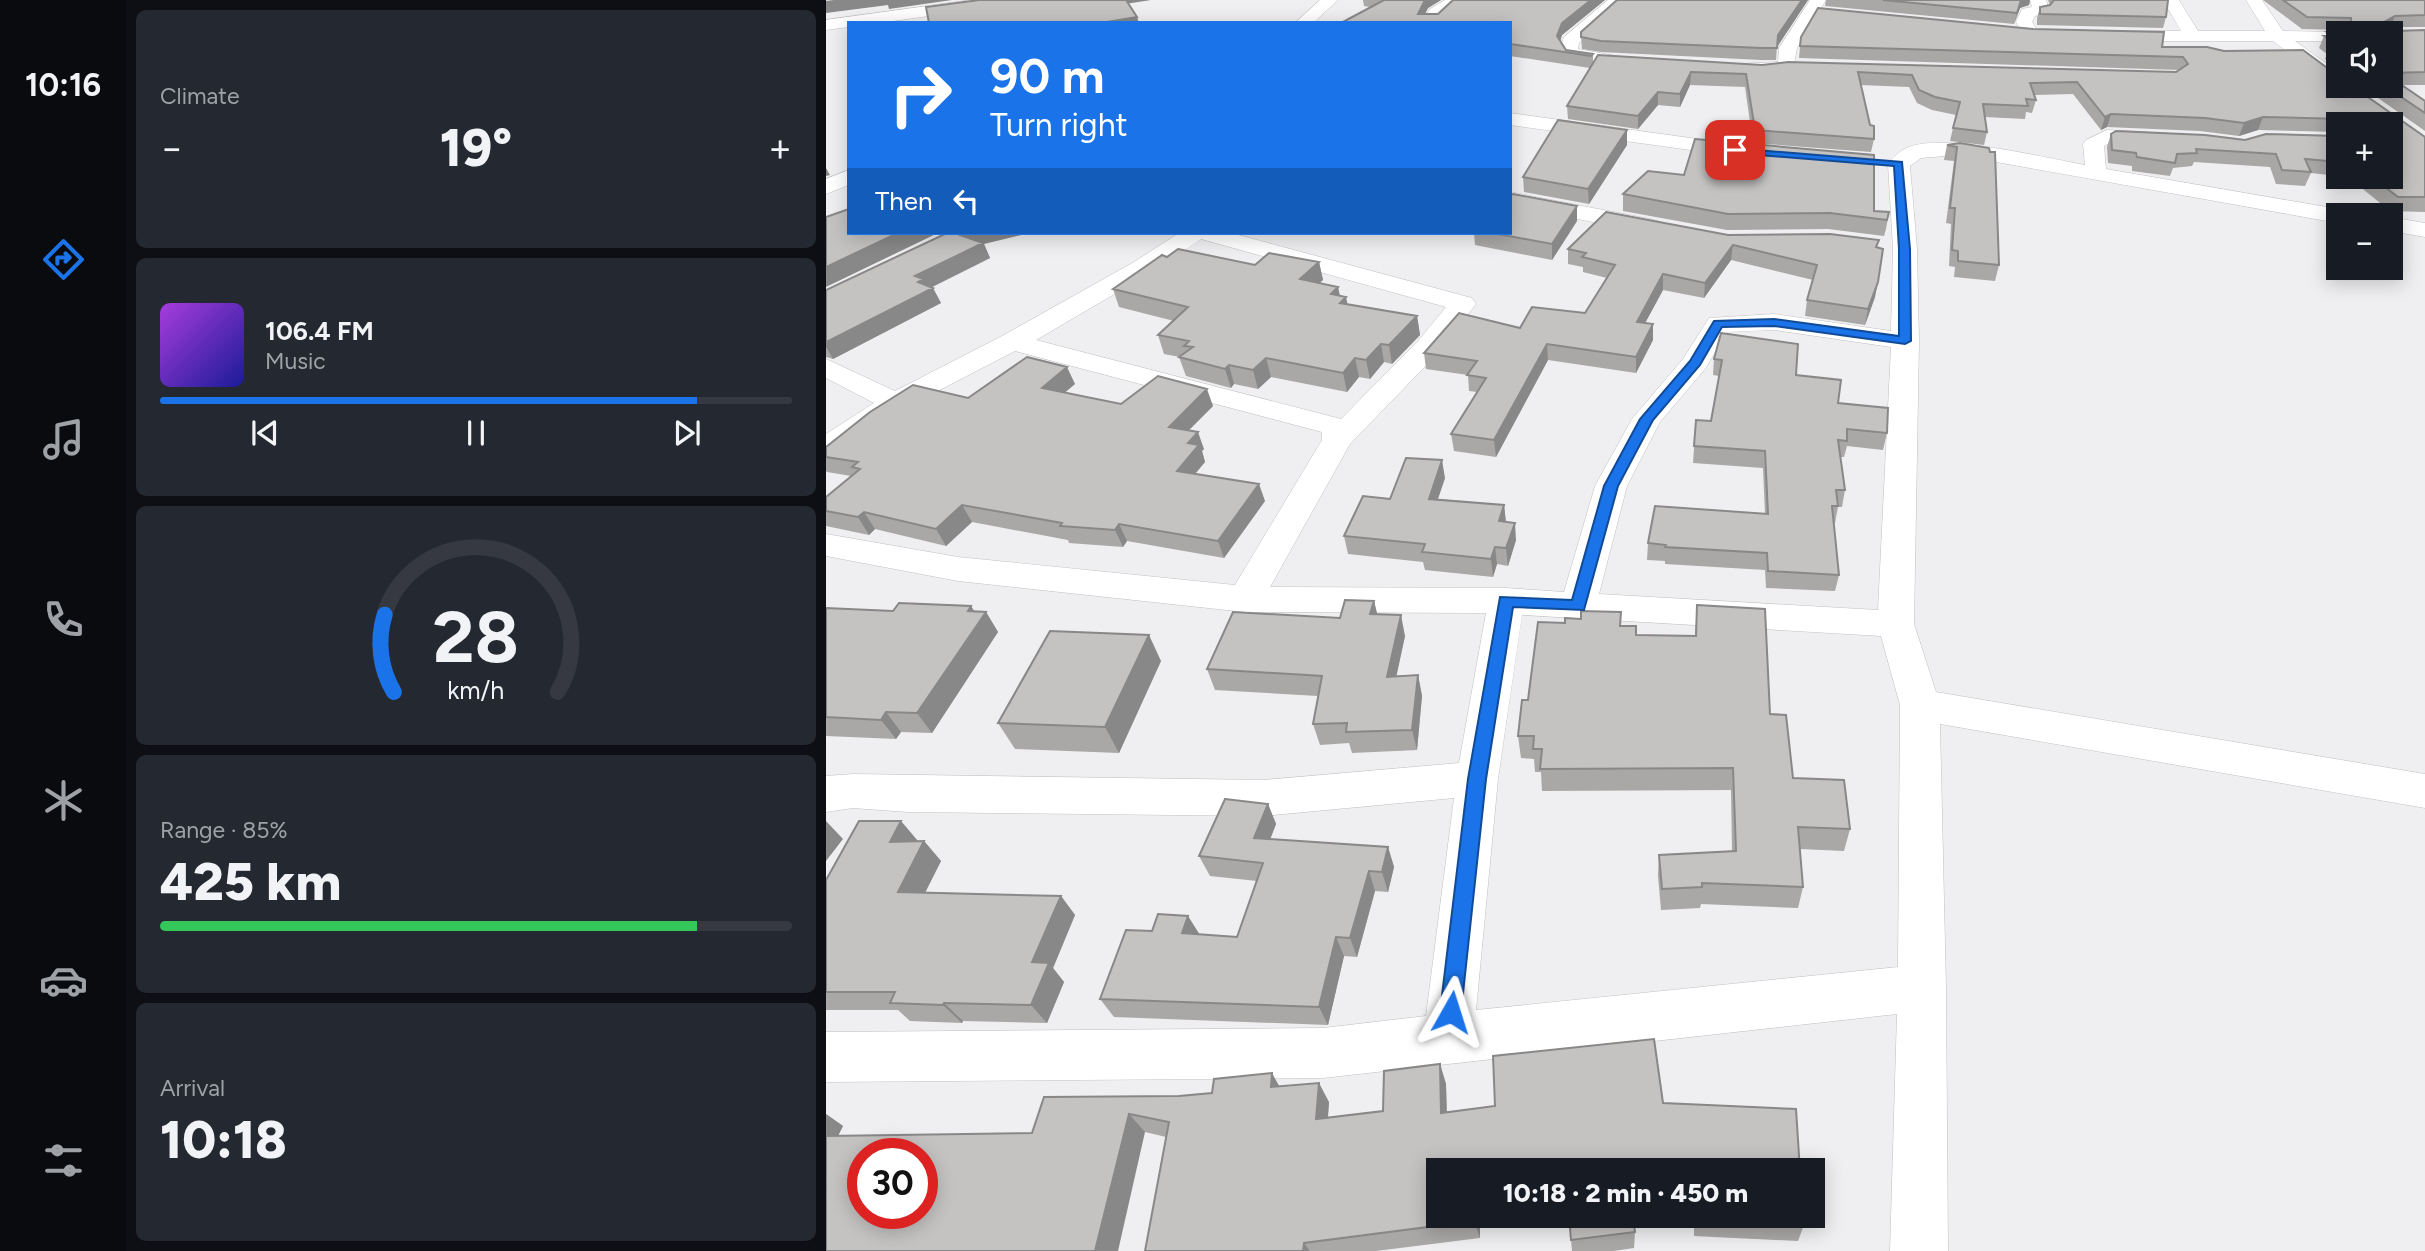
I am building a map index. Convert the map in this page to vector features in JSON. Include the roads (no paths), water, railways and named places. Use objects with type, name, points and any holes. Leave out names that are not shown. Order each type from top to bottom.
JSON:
[{"type":"street","points":[[855,21],[1007,0]]},
{"type":"street","points":[[1305,21],[1329,0]]},
{"type":"street","points":[[1430,21],[1436,13],[1456,0]]},
{"type":"street","points":[[1618,0],[1570,41],[1569,49],[1573,55],[1586,59],[1639,62]]},
{"type":"street","points":[[2005,32],[2036,33],[2024,22],[2028,13],[2042,10],[2038,0]]},
{"type":"street","points":[[2171,0],[2193,37]]},
{"type":"street","points":[[2254,0],[2278,37],[2326,72]]},
{"type":"street","points":[[1727,67],[1761,69],[1794,66],[1788,48],[1816,5]]},
{"type":"street","points":[[826,25],[847,22]]},
{"type":"street","points":[[2092,36],[2326,36]]},
{"type":"street","points":[[1512,119],[1762,153]]},
{"type":"street","points":[[2093,174],[2096,165],[2093,144],[2106,136],[2187,140]]},
{"type":"street","points":[[1919,1251],[1922,988],[1920,705],[1896,624],[1905,341],[1892,247],[1892,163],[1916,152],[1957,149],[2326,214]]},
{"type":"street","points":[[826,187],[847,178]]},
{"type":"street","points":[[1512,199],[1669,230]]},
{"type":"street","points":[[2403,226],[2425,230]]},
{"type":"street","points":[[826,448],[895,402],[1012,342],[1143,267],[1192,235]]},
{"type":"street","points":[[1212,235],[1464,304],[1428,346],[1337,440],[1245,600]]},
{"type":"street","points":[[1578,606],[1611,486],[1647,419],[1695,363],[1718,324],[1774,322],[1905,341]]},
{"type":"street","points":[[1012,342],[1337,427],[1337,440]]},
{"type":"street","points":[[826,367],[895,402]]},
{"type":"street","points":[[829,549],[958,569],[1245,600],[1506,601],[1896,624]]},
{"type":"street","points":[[1448,1038],[1477,779],[1506,601]]},
{"type":"street","points":[[1920,705],[2425,790]]},
{"type":"street","points":[[826,794],[853,791],[1263,798],[1477,779]]},
{"type":"street","points":[[826,1057],[1323,1053],[1922,988]]}]
